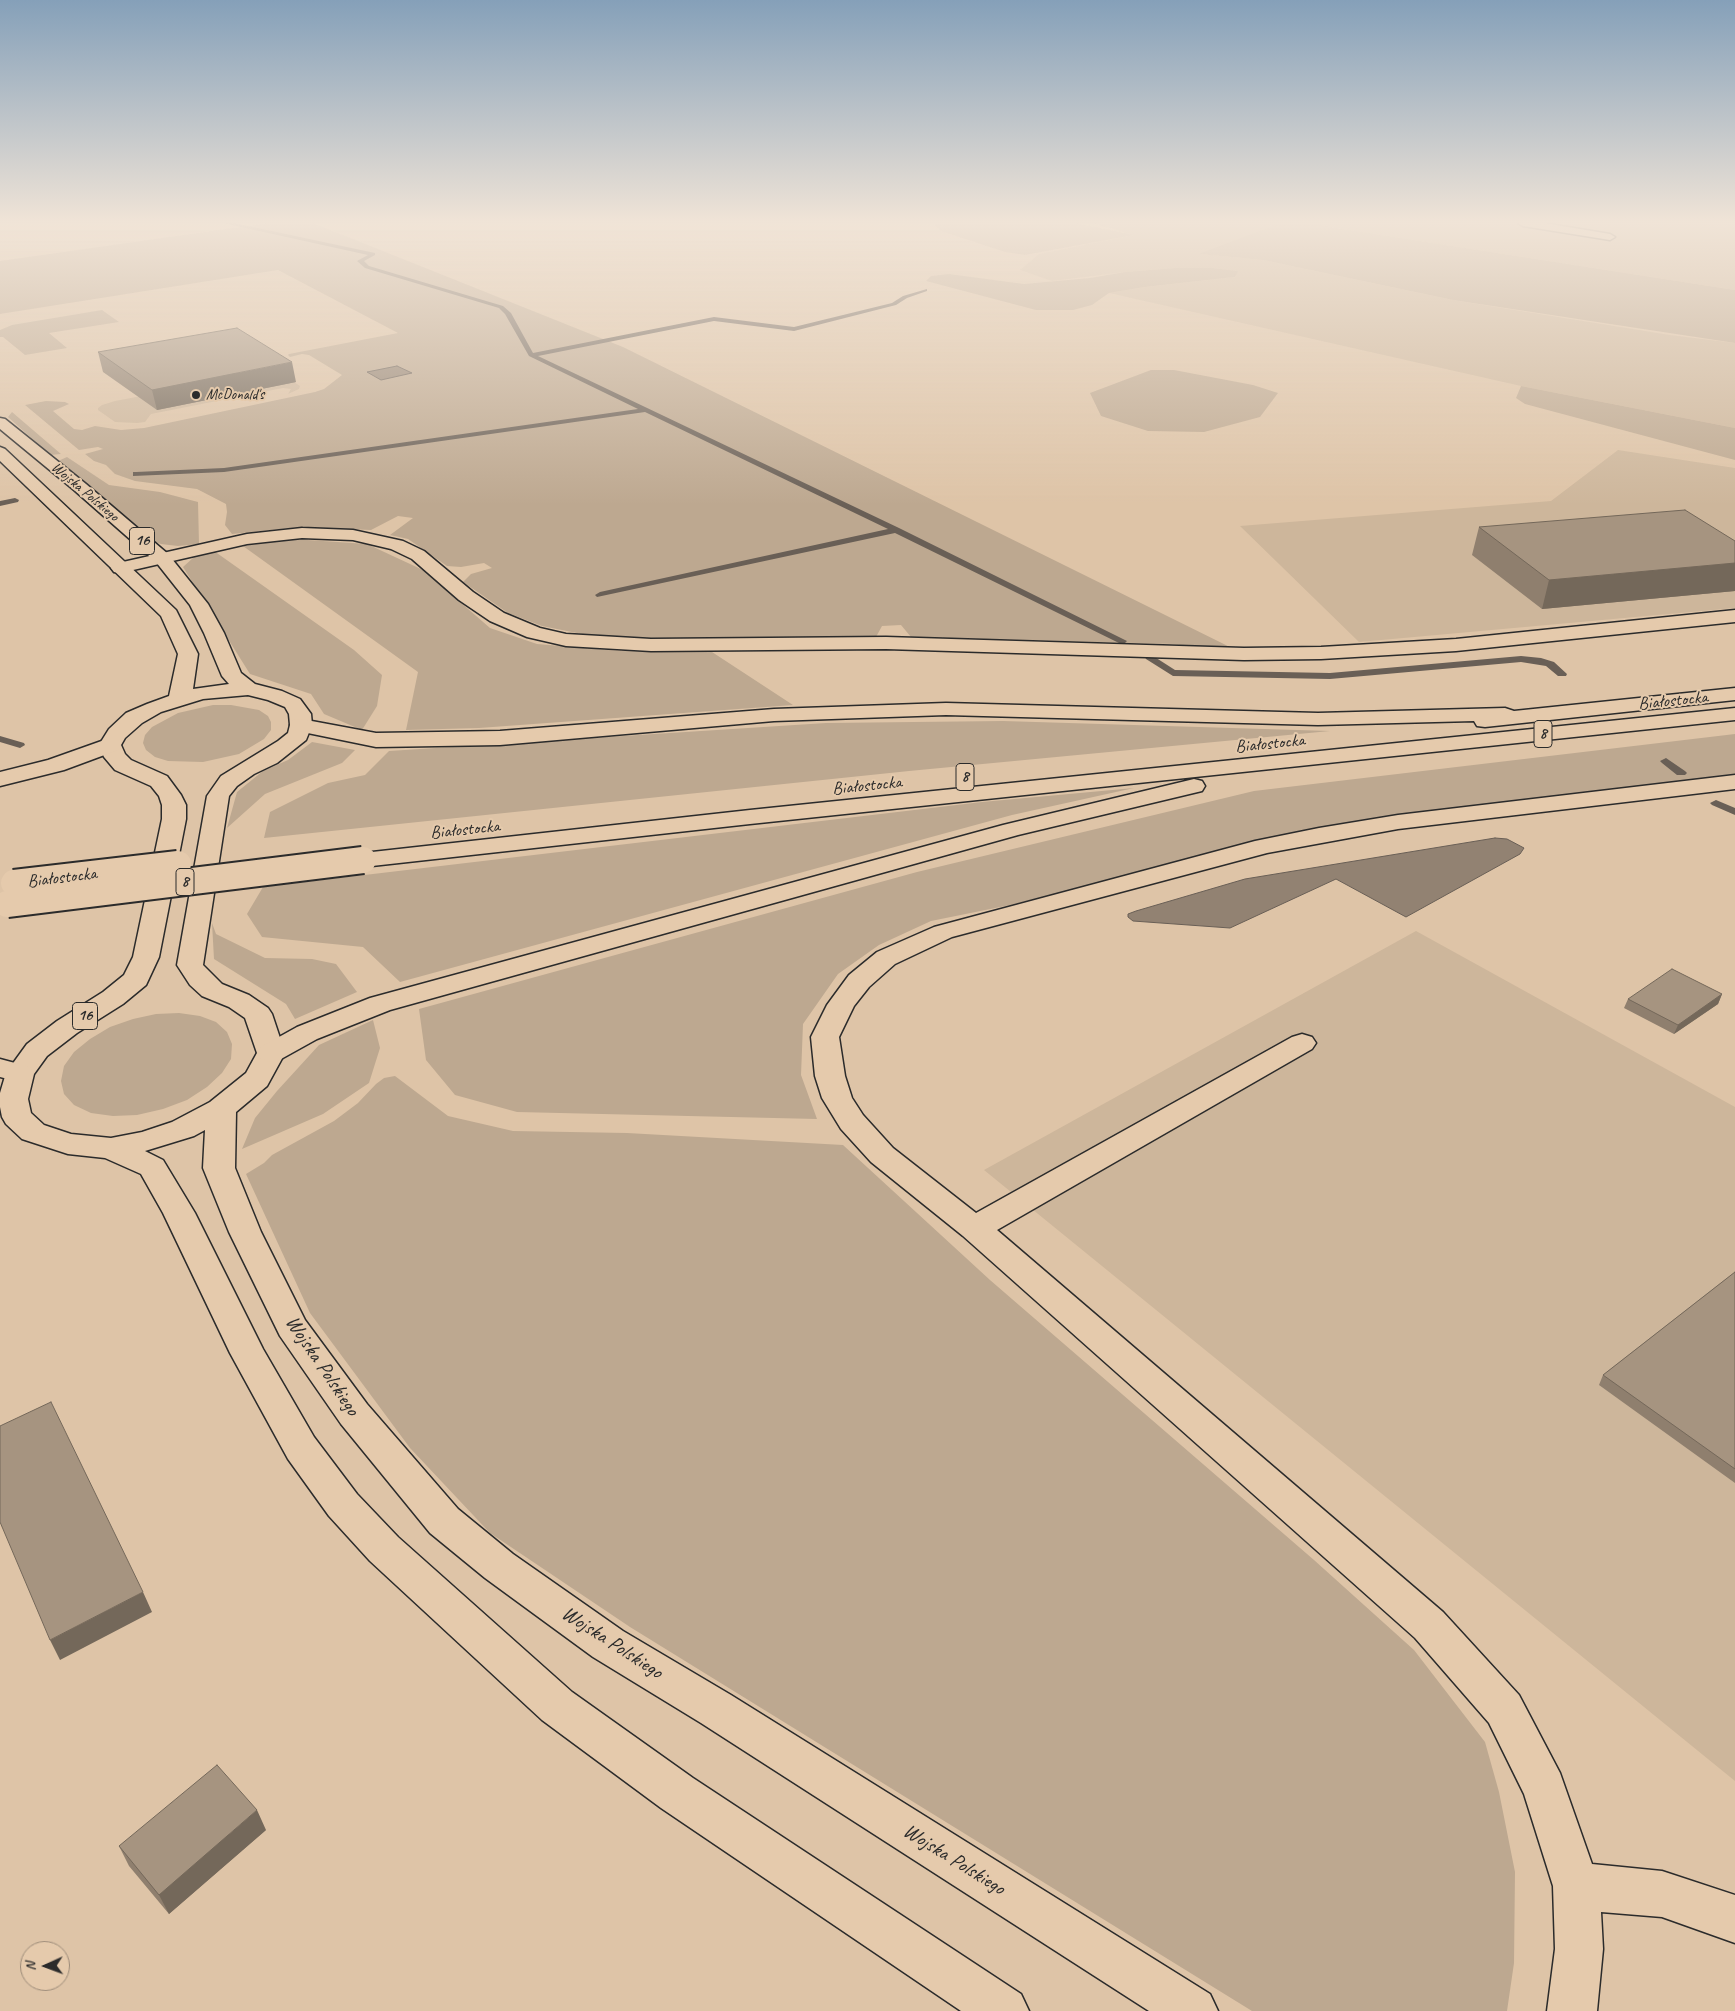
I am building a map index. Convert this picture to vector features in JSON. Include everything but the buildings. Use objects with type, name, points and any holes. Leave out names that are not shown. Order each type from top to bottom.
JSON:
[{"type":"main road","name":"Wojska Polskiego","points":[[0,422],[80,487],[162,558],[199,604],[214,633],[232,676],[248,689]]},
{"type":"main road","name":"Wojska Polskiego","points":[[0,452],[169,614],[188,654],[182,691],[178,700]]},
{"type":"main road","points":[[120,568],[218,544],[273,535],[322,533],[376,539],[397,545],[418,555],[466,596],[497,617],[534,633],[566,640],[651,645],[886,643],[1244,654],[1321,653],[1456,645],[1735,616]]},
{"type":"main road","points":[[0,779],[56,764],[110,745],[117,734],[134,718],[178,700],[223,690],[248,689],[275,694],[293,703],[300,714],[302,725],[298,735],[269,758],[246,768],[234,777],[218,796],[190,964],[200,979],[212,990],[239,1000],[258,1014],[271,1053],[307,1033],[380,1004],[1011,830],[1174,790],[1350,755]]},
{"type":"main road","name":"Białostocka","points":[[5,894],[364,851],[734,800],[1035,770],[1735,694]]},
{"type":"main road","points":[[302,725],[376,740],[432,740],[508,737],[774,716],[906,710],[996,710],[1318,718],[1564,712]]},
{"type":"main road","name":"Białostocka","points":[[364,851],[770,815],[1735,714]]},
{"type":"main road","name":"16","points":[[110,745],[114,757],[123,765],[159,781],[170,795],[174,805],[174,818],[146,957],[136,979],[113,998],[67,1028],[10,1070],[17,1117],[33,1132],[68,1144],[111,1148],[146,1142],[183,1129],[221,1109],[257,1080],[271,1053]]},
{"type":"main road","points":[[1572,2011],[1579,1949],[1576,1886],[1544,1788],[1504,1709],[1429,1625],[974,1228],[882,1155],[852,1122],[835,1090],[830,1076],[825,1037],[841,1005],[859,981],[886,958],[943,932],[1282,842],[1398,822],[1735,782]]},
{"type":"main road","points":[[974,1228],[1302,1043]]},
{"type":"main road","name":"Wojska Polskiego","points":[[221,1109],[219,1168],[245,1232],[292,1327],[354,1414],[444,1521],[499,1566],[608,1644],[733,1720],[1193,2011]]},
{"type":"main road","points":[[111,1148],[152,1167],[179,1213],[248,1353],[302,1448],[343,1505],[384,1549],[565,1711],[677,1793],[1004,2011]]},
{"type":"main road","points":[[1576,1886],[1662,1894],[1735,1919]]},
{"type":"shaded area","points":[[61,317],[112,317],[119,322],[49,333],[67,348],[25,355],[3,337],[0,337],[0,330],[12,325]]},
{"type":"shaded area","points":[[367,317],[548,317],[623,347],[1244,654],[1174,644],[911,637],[901,625],[882,626],[876,637],[772,637],[684,640],[597,637],[542,626],[508,613],[463,582],[471,574],[492,568],[484,563],[461,567],[447,566],[408,539],[390,535],[413,518],[398,516],[371,530],[299,527],[232,534],[225,525],[226,504],[197,489],[135,481],[115,474],[106,465],[94,461],[85,454],[103,449],[98,447],[79,450],[25,405],[46,401],[65,402],[69,404],[53,411],[74,429],[82,430],[95,426],[121,430],[144,428],[324,389],[342,375],[309,355],[302,354],[290,357],[288,355],[398,333]]},
{"type":"shaded area","points":[[1215,317],[1557,317],[1670,335],[1735,343],[1735,428],[1521,386]]},
{"type":"shaded area","points":[[1563,317],[1735,317],[1735,343]]},
{"type":"shaded area","points":[[397,366],[412,373],[381,380],[367,372]]},
{"type":"shaded area","points":[[1151,370],[1174,370],[1253,385],[1278,393],[1260,417],[1204,432],[1148,431],[1101,416],[1090,393]]},
{"type":"shaded area","points":[[256,374],[284,375],[300,386],[299,389],[288,394],[291,389],[283,388],[151,414],[145,422],[137,423],[115,422],[98,410],[102,405],[115,401]]},
{"type":"shaded area","points":[[1521,386],[1735,428],[1735,460],[1525,404],[1516,398]]},
{"type":"shaded area","points":[[12,412],[61,454],[50,455],[8,417]]},
{"type":"shaded area","points":[[1618,450],[1735,468],[1735,608],[1359,642],[1240,526],[1551,501]]},
{"type":"shaded area","points":[[67,457],[109,485],[160,492],[198,502],[199,544],[178,546],[153,541],[58,461]]},
{"type":"shaded area","points":[[293,539],[367,544],[423,570],[490,628],[537,644],[620,651],[712,652],[793,705],[479,728],[406,730],[418,672],[243,546]]},
{"type":"shaded area","points":[[214,551],[354,650],[382,675],[377,706],[362,730],[324,714],[311,694],[250,674],[183,567],[194,557]]},
{"type":"shaded area","points":[[213,705],[231,705],[259,710],[268,716],[271,722],[271,730],[264,739],[239,754],[203,762],[168,761],[155,757],[146,750],[143,743],[145,735],[152,727],[178,713]]},
{"type":"shaded area","points":[[1003,721],[1330,731],[909,771],[264,838],[270,812],[328,783],[365,775],[389,751],[826,723]]},
{"type":"shaded area","points":[[1735,734],[1735,775],[1586,794],[1197,858],[1010,905],[931,921],[879,945],[838,974],[803,1024],[801,1075],[817,1119],[517,1112],[455,1095],[426,1060],[419,1009],[917,872],[1254,791]]},
{"type":"shaded area","points":[[312,742],[355,750],[342,763],[265,794],[227,828],[237,792],[263,771],[288,760]]},
{"type":"shaded area","points":[[1134,788],[1012,815],[400,982],[363,947],[262,937],[247,914],[263,887],[982,802]]},
{"type":"shaded area","points":[[1495,838],[1507,839],[1524,848],[1520,854],[1406,917],[1336,879],[1230,928],[1133,921],[1128,917],[1128,914],[1136,911],[1245,879]]},
{"type":"shaded area","points":[[212,923],[216,934],[265,958],[312,959],[336,964],[357,992],[295,1019],[286,1004],[214,959]]},
{"type":"shaded area","points":[[1416,931],[1735,1107],[1735,1781],[984,1170]]},
{"type":"shaded area","points":[[179,1013],[200,1016],[216,1022],[227,1032],[232,1044],[231,1059],[222,1073],[207,1087],[187,1100],[163,1109],[137,1115],[113,1116],[91,1113],[74,1105],[64,1094],[61,1081],[64,1066],[74,1052],[90,1039],[110,1027],[133,1019],[156,1014]]},
{"type":"shaded area","points":[[373,1020],[380,1048],[369,1083],[323,1114],[242,1149],[255,1118],[319,1045]]},
{"type":"shaded area","points":[[395,1076],[448,1116],[513,1131],[627,1133],[843,1145],[990,1280],[1314,1560],[1414,1650],[1485,1742],[1499,1792],[1515,1872],[1514,1963],[1507,2011],[1252,2011],[630,1627],[490,1533],[410,1448],[310,1313],[246,1174],[264,1163],[272,1155],[334,1121],[358,1103],[384,1078]]},
{"type":"waterway","points":[[510,317],[531,355]]},
{"type":"waterway","points":[[531,355],[714,319],[794,329],[843,317]]},
{"type":"waterway","points":[[531,355],[896,530]]},
{"type":"waterway","points":[[136,474],[224,470],[645,410]]},
{"type":"waterway","points":[[0,504],[15,500]]},
{"type":"waterway","points":[[600,595],[896,530]]},
{"type":"waterway","points":[[896,530],[1122,641]]},
{"type":"waterway","points":[[1150,657],[1173,673],[1330,676],[1521,659],[1550,664],[1562,674]]},
{"type":"waterway","points":[[0,739],[20,745]]},
{"type":"waterway","points":[[1666,761],[1681,773]]},
{"type":"waterway","points":[[1716,803],[1735,812]]},
{"type":"place","name":"McDonald's","points":[[196,395]]}]
